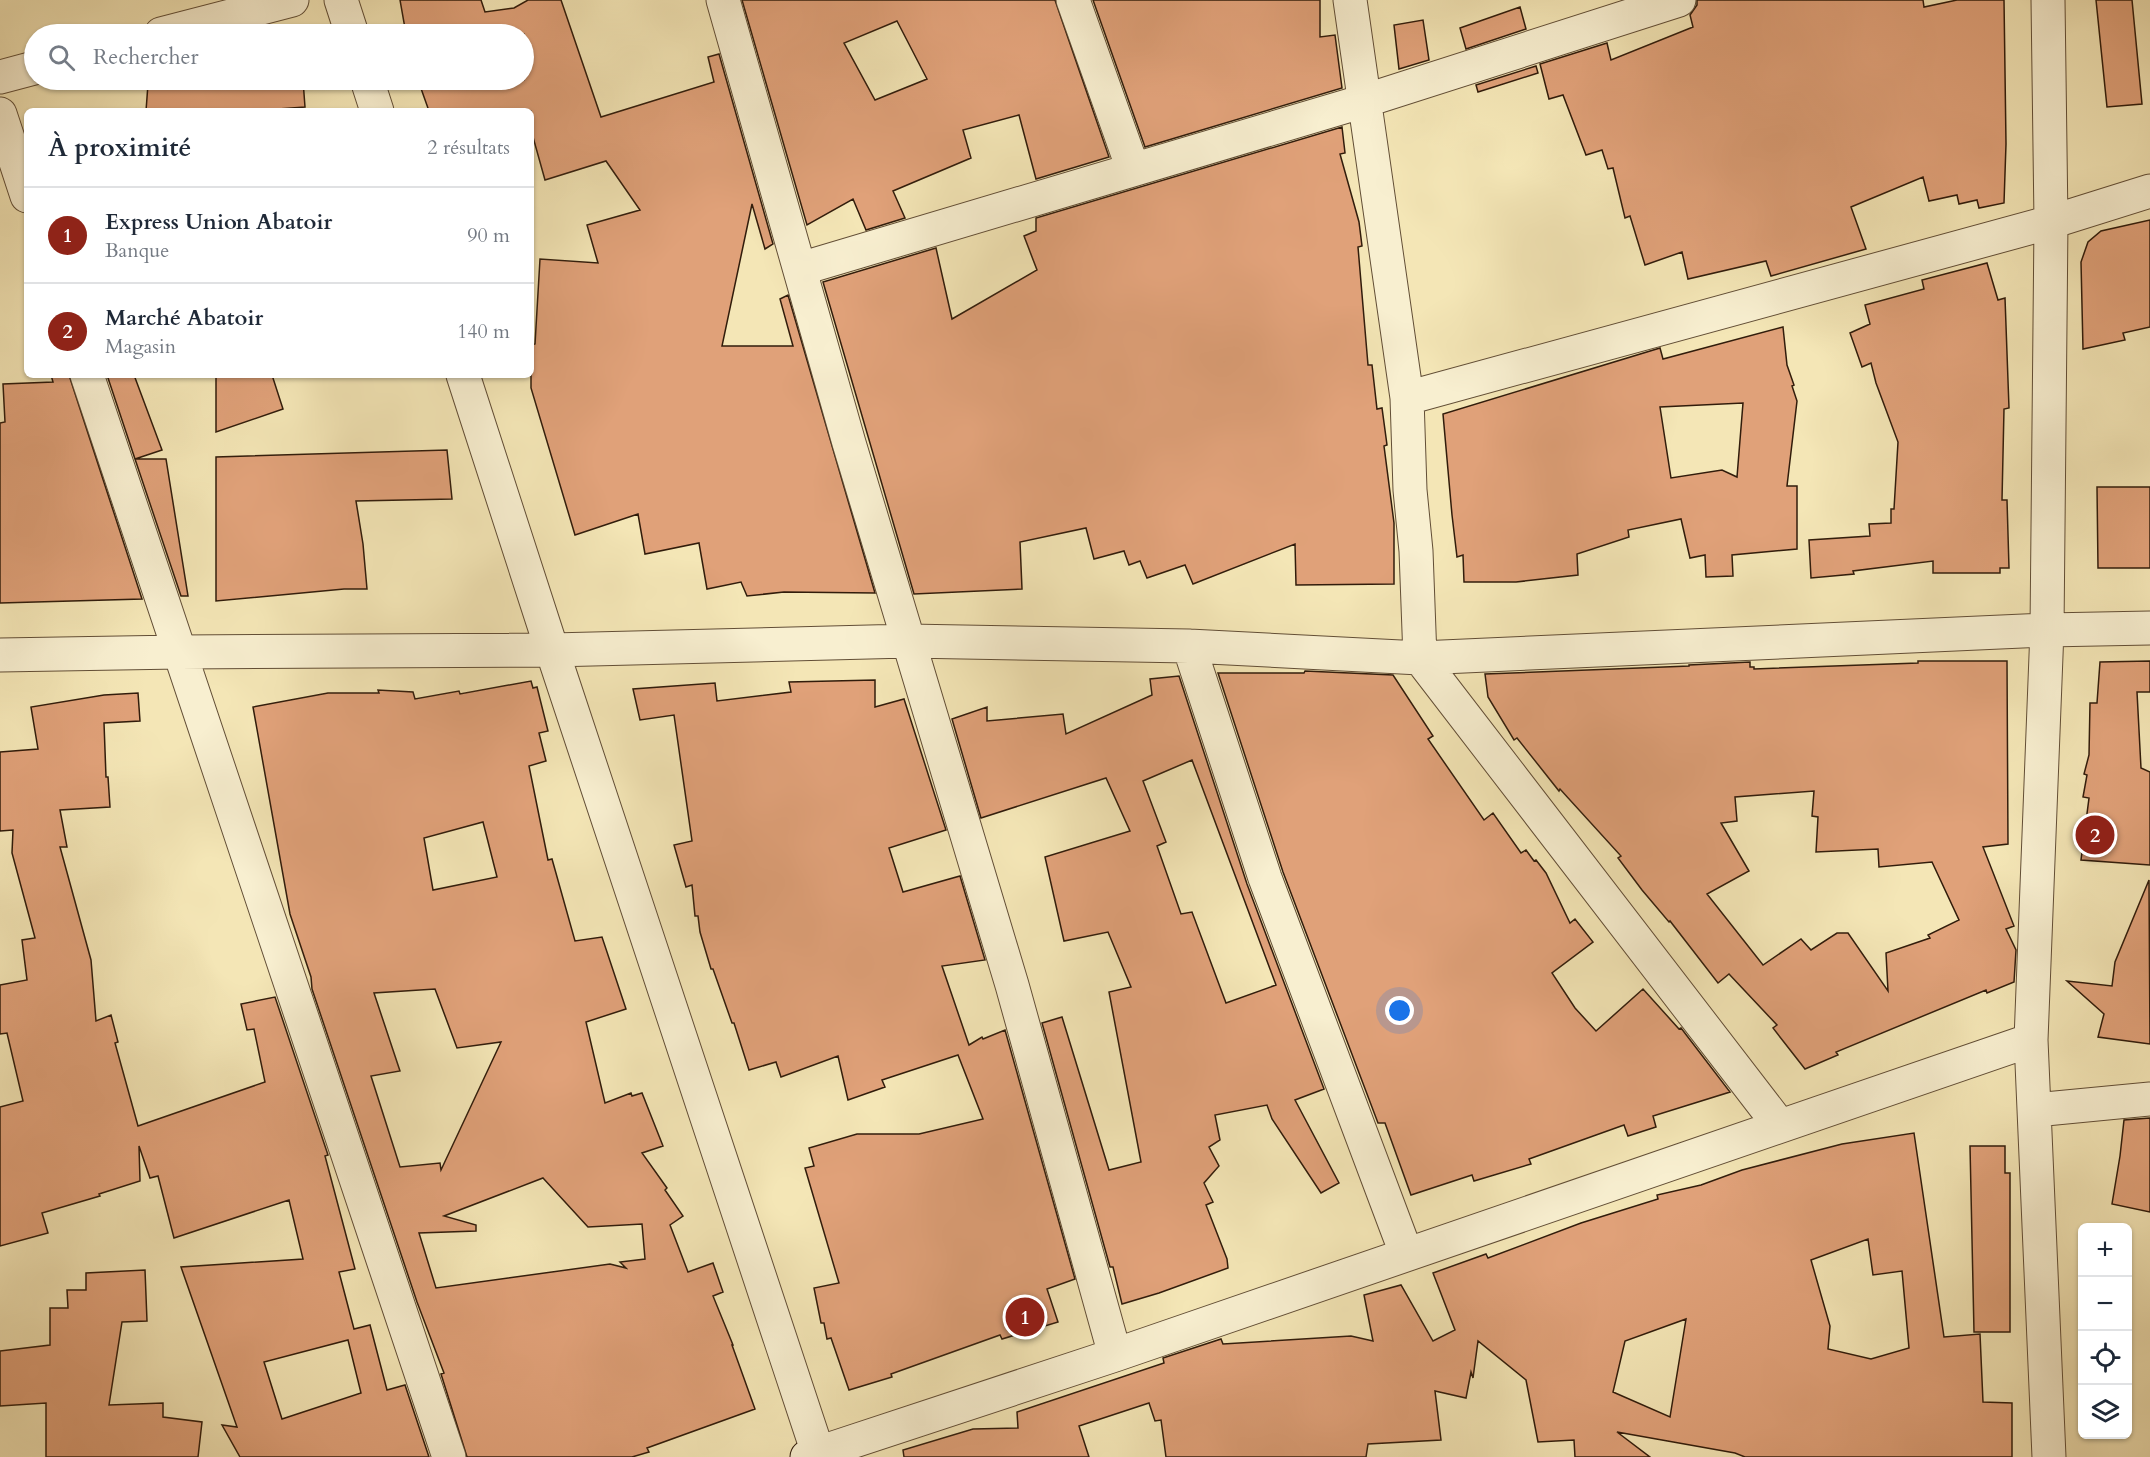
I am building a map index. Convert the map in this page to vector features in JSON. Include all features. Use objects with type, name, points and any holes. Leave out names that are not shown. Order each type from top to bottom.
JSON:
[{"type":"street","points":[[200,24],[292,0]]},
{"type":"street","points":[[341,0],[349,24]]},
{"type":"street","points":[[723,0],[908,641],[1012,985],[1115,1355]]},
{"type":"street","points":[[1073,0],[1133,170]]},
{"type":"street","points":[[1350,0],[1407,399],[1420,658],[1780,1126]]},
{"type":"street","points":[[800,269],[1364,101],[1678,0]]},
{"type":"street","points":[[2048,0],[2051,222],[2047,630],[2031,1040],[2049,1457]]},
{"type":"street","points":[[0,77],[24,71]]},
{"type":"street","points":[[370,90],[376,108]]},
{"type":"street","points":[[0,114],[24,187]]},
{"type":"street","points":[[1407,399],[2051,222],[2150,191]]},
{"type":"street","points":[[88,378],[450,1457]]},
{"type":"street","points":[[464,378],[815,1456],[2031,1040]]},
{"type":"street","points":[[0,655],[552,650],[908,641],[1189,646],[1420,658],[2047,630],[2150,628]]},
{"type":"street","points":[[1189,646],[1265,878],[1406,1253]]},
{"type":"street","points":[[2035,1110],[2150,1099]]},
{"type":"building","points":[[400,0],[481,0],[485,12],[514,8],[528,0],[561,0],[601,117],[714,82],[708,57],[719,54],[773,244],[765,249],[752,204],[722,346],[793,346],[780,299],[788,295],[875,593],[784,592],[747,596],[741,582],[707,589],[699,543],[645,554],[638,514],[575,535],[531,388],[531,378],[534,378],[540,259],[598,263],[587,225],[640,210],[606,161],[545,180],[534,141],[534,108],[428,108],[422,90],[534,90],[534,24],[404,24]]},
{"type":"building","points":[[742,0],[1055,0],[1109,157],[1036,179],[1019,115],[963,130],[971,158],[893,191],[905,218],[866,230],[853,199],[807,225]],"holes":[[[897,21],[927,79],[875,100],[844,43]]]},
{"type":"building","points":[[1093,0],[1320,0],[1320,37],[1335,35],[1342,88],[1145,147]]},
{"type":"building","points":[[1697,0],[1923,0],[1924,7],[1957,0],[2004,0],[2006,144],[2004,203],[1979,208],[1977,200],[1959,204],[1957,195],[1929,201],[1923,177],[1851,207],[1866,249],[1771,276],[1766,261],[1688,279],[1682,252],[1645,265],[1630,216],[1625,218],[1613,168],[1608,169],[1602,150],[1586,155],[1563,95],[1549,99],[1540,64],[1607,43],[1611,60],[1693,27],[1690,15],[1697,5]]},
{"type":"building","points":[[2096,0],[2132,0],[2142,104],[2107,107]]},
{"type":"building","points":[[1520,7],[1526,29],[1466,49],[1460,28]]},
{"type":"building","points":[[1423,20],[1429,60],[1399,69],[1394,25]]},
{"type":"building","points":[[1536,66],[1538,73],[1478,92],[1476,85]]},
{"type":"building","points":[[148,90],[304,90],[305,107],[292,108],[146,108]]},
{"type":"building","points":[[1342,127],[1345,153],[1340,154],[1359,222],[1362,246],[1358,247],[1368,365],[1372,365],[1377,409],[1382,408],[1387,445],[1384,446],[1394,523],[1394,584],[1296,585],[1295,544],[1193,584],[1185,565],[1147,578],[1140,561],[1129,565],[1124,551],[1094,559],[1086,528],[1020,542],[1022,589],[914,594],[823,282],[936,248],[952,319],[1037,270],[1024,236],[1036,231],[1036,218]]},
{"type":"building","points":[[2150,220],[2150,327],[2123,333],[2125,340],[2083,349],[2081,262],[2088,242],[2101,231]]},
{"type":"building","points":[[1987,263],[1998,300],[2005,298],[2009,408],[2004,409],[2002,500],[2007,500],[2009,568],[2000,568],[2000,573],[1933,573],[1933,561],[1853,571],[1854,574],[1811,578],[1809,540],[1870,536],[1869,524],[1891,523],[1891,509],[1894,509],[1898,442],[1871,363],[1862,367],[1850,333],[1870,324],[1865,305],[1924,289],[1922,280]]},
{"type":"building","points":[[1783,327],[1787,365],[1797,401],[1787,486],[1797,486],[1797,549],[1732,555],[1733,576],[1706,577],[1705,555],[1690,558],[1681,519],[1628,530],[1629,537],[1577,554],[1578,575],[1516,582],[1464,582],[1463,555],[1457,557],[1443,414],[1660,348],[1663,359]],"holes":[[[1743,403],[1737,477],[1722,470],[1671,478],[1660,407]]]},
{"type":"building","points":[[52,378],[70,378],[142,599],[0,603],[0,423],[5,422],[3,384],[53,382]]},
{"type":"building","points":[[108,378],[135,378],[162,450],[135,459]]},
{"type":"building","points":[[216,378],[273,378],[283,409],[216,432]]},
{"type":"building","points":[[447,450],[452,499],[356,501],[367,589],[344,589],[216,601],[216,457]]},
{"type":"building","points":[[135,459],[166,459],[188,596],[181,596]]},
{"type":"building","points":[[2097,487],[2150,487],[2150,568],[2098,568]]},
{"type":"building","points":[[1918,661],[2007,661],[2008,844],[1983,847],[2014,926],[2006,929],[2016,950],[2014,982],[1987,993],[1986,990],[1836,1052],[1838,1055],[1805,1069],[1773,1028],[1777,1025],[1729,974],[1718,983],[1670,921],[1642,890],[1618,858],[1621,856],[1560,789],[1559,791],[1517,738],[1514,740],[1488,697],[1485,674],[1750,662],[1750,667],[1754,669],[1918,663]],"holes":[[[1814,791],[1812,816],[1818,817],[1816,852],[1878,849],[1879,867],[1932,862],[1959,920],[1928,935],[1930,938],[1886,953],[1888,991],[1848,933],[1837,933],[1811,950],[1801,939],[1763,965],[1707,894],[1749,871],[1721,823],[1737,821],[1735,797]]]},
{"type":"building","points":[[2150,661],[2150,692],[2137,692],[2141,768],[2150,772],[2150,865],[2081,860],[2089,798],[2083,797],[2087,775],[2084,774],[2089,755],[2090,703],[2097,703],[2100,662]]},
{"type":"building","points":[[1305,671],[1393,675],[1433,736],[1428,739],[1484,820],[1493,813],[1521,853],[1526,850],[1534,861],[1536,860],[1546,873],[1570,923],[1575,919],[1593,942],[1552,973],[1575,1008],[1596,1031],[1643,989],[1679,1029],[1681,1028],[1730,1092],[1653,1116],[1656,1127],[1628,1136],[1624,1125],[1529,1159],[1531,1164],[1474,1181],[1472,1175],[1411,1195],[1385,1123],[1378,1123],[1283,872],[1218,673],[1304,673]]},
{"type":"building","points":[[1179,676],[1247,884],[1324,1089],[1295,1100],[1339,1183],[1321,1193],[1272,1119],[1267,1105],[1215,1115],[1220,1140],[1209,1147],[1219,1166],[1204,1183],[1213,1202],[1206,1205],[1227,1259],[1228,1268],[1122,1304],[1042,1023],[1062,1017],[1109,1170],[1141,1162],[1109,992],[1131,987],[1108,932],[1064,941],[1045,857],[1130,831],[1106,778],[981,818],[952,719],[987,707],[987,721],[1063,714],[1066,734],[1152,695],[1150,679]],"holes":[[[1192,760],[1276,985],[1226,1003],[1192,912],[1181,914],[1157,846],[1166,842],[1143,781]]]},
{"type":"building","points":[[875,680],[875,707],[904,699],[946,830],[889,848],[903,892],[960,876],[985,960],[942,966],[969,1045],[982,1037],[983,1039],[1005,1030],[1075,1279],[1047,1289],[1058,1322],[1002,1339],[1000,1335],[891,1374],[892,1377],[849,1390],[831,1338],[827,1339],[824,1323],[821,1323],[814,1288],[839,1283],[805,1168],[814,1166],[809,1148],[857,1134],[919,1134],[983,1119],[958,1055],[882,1080],[885,1087],[848,1100],[838,1056],[781,1077],[776,1062],[749,1070],[734,1023],[732,1023],[713,969],[711,969],[700,932],[698,916],[695,916],[692,885],[686,887],[674,845],[692,841],[674,715],[640,720],[633,689],[715,683],[717,701],[791,692],[789,682]]},
{"type":"building","points":[[531,681],[533,688],[537,687],[548,731],[539,733],[546,761],[529,766],[548,860],[552,859],[575,941],[602,937],[626,1009],[586,1022],[605,1103],[631,1093],[632,1096],[642,1093],[663,1146],[642,1153],[667,1188],[665,1190],[683,1216],[670,1225],[688,1272],[713,1263],[723,1292],[713,1296],[755,1409],[647,1448],[649,1452],[632,1457],[467,1457],[441,1374],[444,1373],[417,1302],[312,989],[311,977],[290,914],[253,707],[328,693],[379,693],[378,690],[413,692],[415,699],[459,691],[460,694]],"holes":[[[483,822],[497,877],[433,890],[424,838]],[[435,989],[457,1048],[501,1042],[441,1170],[440,1163],[400,1167],[371,1076],[400,1071],[374,993]],[[543,1178],[588,1227],[642,1224],[645,1259],[620,1262],[626,1268],[610,1264],[436,1288],[419,1233],[476,1231],[476,1225],[444,1216]]]},
{"type":"building","points":[[138,693],[140,721],[104,723],[106,777],[108,777],[110,807],[60,810],[67,847],[60,847],[91,960],[96,1021],[111,1015],[118,1042],[115,1043],[138,1126],[265,1082],[254,1029],[247,1030],[241,1004],[275,997],[328,1155],[325,1156],[355,1269],[339,1272],[354,1329],[370,1325],[387,1390],[405,1385],[429,1457],[240,1457],[222,1425],[237,1427],[181,1267],[303,1259],[289,1200],[174,1238],[158,1176],[150,1178],[139,1146],[140,1181],[99,1194],[100,1196],[42,1213],[48,1233],[0,1246],[0,1107],[23,1101],[7,1033],[0,1034],[0,985],[27,980],[22,940],[35,938],[12,853],[13,830],[0,831],[0,752],[38,749],[31,707],[104,695]],"holes":[[[348,1340],[361,1393],[282,1419],[264,1362]]]},
{"type":"building","points":[[2149,880],[2150,1044],[2098,1037],[2104,1014],[2067,981],[2112,986],[2115,962]]},
{"type":"building","points":[[2150,1118],[2150,1212],[2112,1204],[2124,1120]]},
{"type":"building","points":[[1914,1133],[1944,1337],[1980,1334],[1983,1402],[2012,1403],[2012,1457],[1745,1457],[1735,1453],[1617,1432],[1650,1457],[1575,1457],[1574,1440],[1538,1442],[1526,1380],[1478,1341],[1473,1378],[1471,1372],[1466,1398],[1435,1391],[1441,1440],[1368,1444],[1366,1457],[1166,1457],[1161,1420],[1155,1421],[1149,1403],[1079,1426],[1089,1457],[904,1457],[903,1450],[973,1429],[1018,1428],[1017,1412],[1164,1363],[1163,1358],[1221,1339],[1223,1344],[1351,1336],[1373,1341],[1364,1295],[1401,1285],[1433,1341],[1455,1330],[1433,1273],[1486,1254],[1488,1258],[1581,1223],[1658,1199],[1657,1195],[1701,1185],[1742,1170],[1842,1144]],"holes":[[[1868,1239],[1873,1275],[1902,1271],[1909,1348],[1871,1359],[1828,1349],[1830,1326],[1811,1260]],[[1686,1319],[1670,1417],[1613,1392],[1625,1341]]]},
{"type":"building","points":[[1970,1146],[2005,1146],[2005,1173],[2010,1173],[2010,1332],[1974,1332]]},
{"type":"building","points":[[145,1270],[147,1321],[122,1322],[109,1405],[163,1403],[163,1417],[202,1422],[198,1457],[46,1457],[46,1403],[0,1406],[0,1351],[50,1345],[50,1308],[68,1308],[67,1290],[86,1290],[86,1273]]},
{"type":"place","name":"Marché Abatoir","points":[[2095,835]]},
{"type":"place","name":"Express Union Abatoir","points":[[1025,1317]]}]
